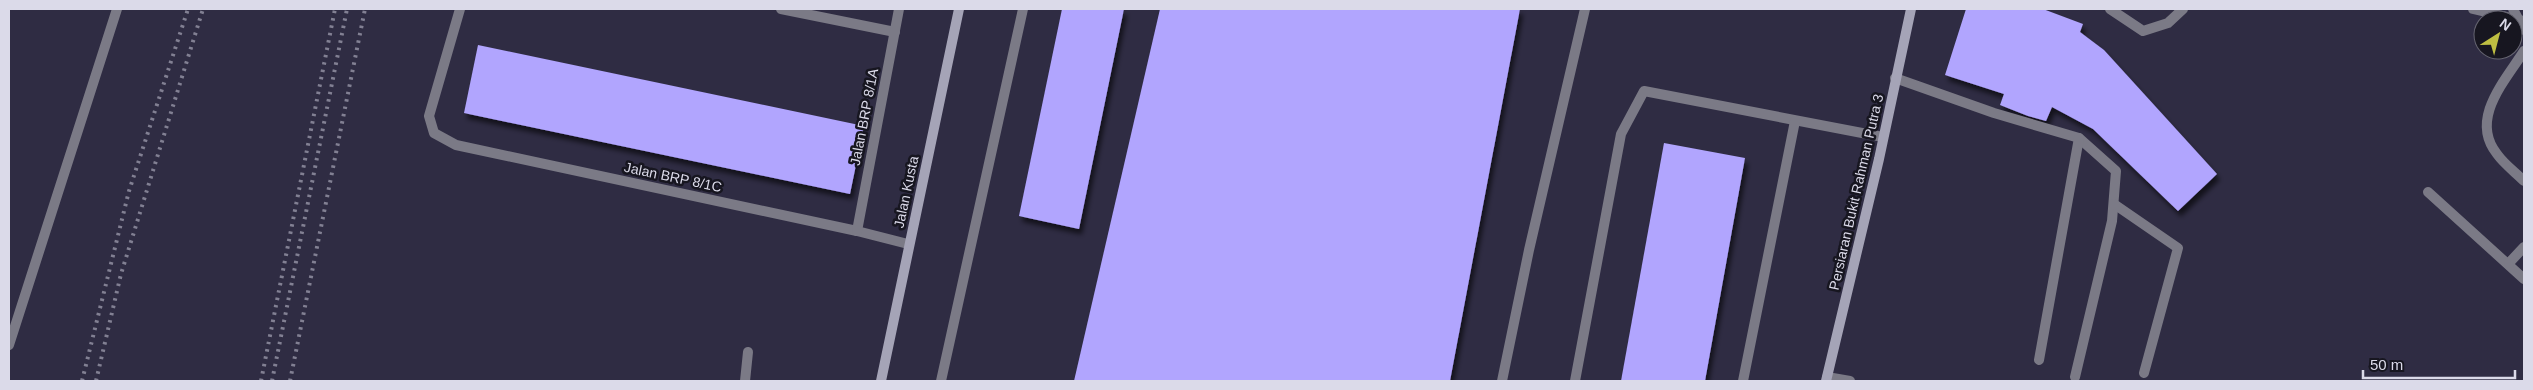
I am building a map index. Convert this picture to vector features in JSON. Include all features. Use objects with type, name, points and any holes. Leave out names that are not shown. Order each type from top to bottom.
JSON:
[{"type":"street","points":[[9,345],[116,9]]},
{"type":"street","name":"Jalan BRP 8/1C","points":[[460,9],[429,116],[434,133],[456,145],[857,230],[908,244]]},
{"type":"street","points":[[781,9],[895,32]]},
{"type":"street","name":"Jalan BRP 8/1A","points":[[857,230],[899,9]]},
{"type":"street","name":"Jalan Kusta","points":[[881,381],[908,244],[959,9]]},
{"type":"street","points":[[941,381],[1004,103],[1023,9]]},
{"type":"street","points":[[1502,381],[1529,250],[1585,9]]},
{"type":"street","name":"Persiaran Bukit Rahman Putra 3","points":[[1827,379],[1884,137],[1911,9]]},
{"type":"street","points":[[2110,9],[2143,30],[2168,23],[2183,9]]},
{"type":"street","points":[[2524,51],[2490,104],[2486,125],[2491,146],[2524,181]]},
{"type":"street","points":[[1895,78],[1994,113],[2079,138],[2116,171],[2112,222],[2075,377]]},
{"type":"street","points":[[1575,381],[1621,134],[1644,90],[1884,137]]},
{"type":"street","points":[[1743,381],[1795,121]]},
{"type":"street","points":[[2038,360],[2079,138]]},
{"type":"street","points":[[2428,192],[2509,263],[2524,279]]},
{"type":"street","points":[[2114,204],[2178,248],[2144,373]]},
{"type":"street","points":[[2509,263],[2524,247]]},
{"type":"street","points":[[745,381],[748,352]]},
{"type":"street","points":[[1827,379],[1850,381]]},
{"type":"building","points":[[1062,9],[1124,9],[1079,229],[1019,216]]},
{"type":"building","points":[[1160,9],[1520,9],[1450,381],[1074,381]]},
{"type":"building","points":[[1966,9],[2043,9],[2083,24],[2080,32],[2104,50],[2217,174],[2178,211],[2093,129],[2052,107],[2046,121],[2028,116],[2000,105],[2004,94],[1945,75]]},
{"type":"building","points":[[478,45],[864,126],[850,194],[464,113]]},
{"type":"building","points":[[1664,143],[1745,158],[1705,381],[1621,381]]},
{"type":"railway","points":[[82,381],[129,191],[188,9]]},
{"type":"railway","points":[[96,381],[121,274],[203,9]]},
{"type":"railway","points":[[261,381],[335,9]]},
{"type":"railway","points":[[272,381],[347,9]]},
{"type":"railway","points":[[290,381],[365,9]]}]
